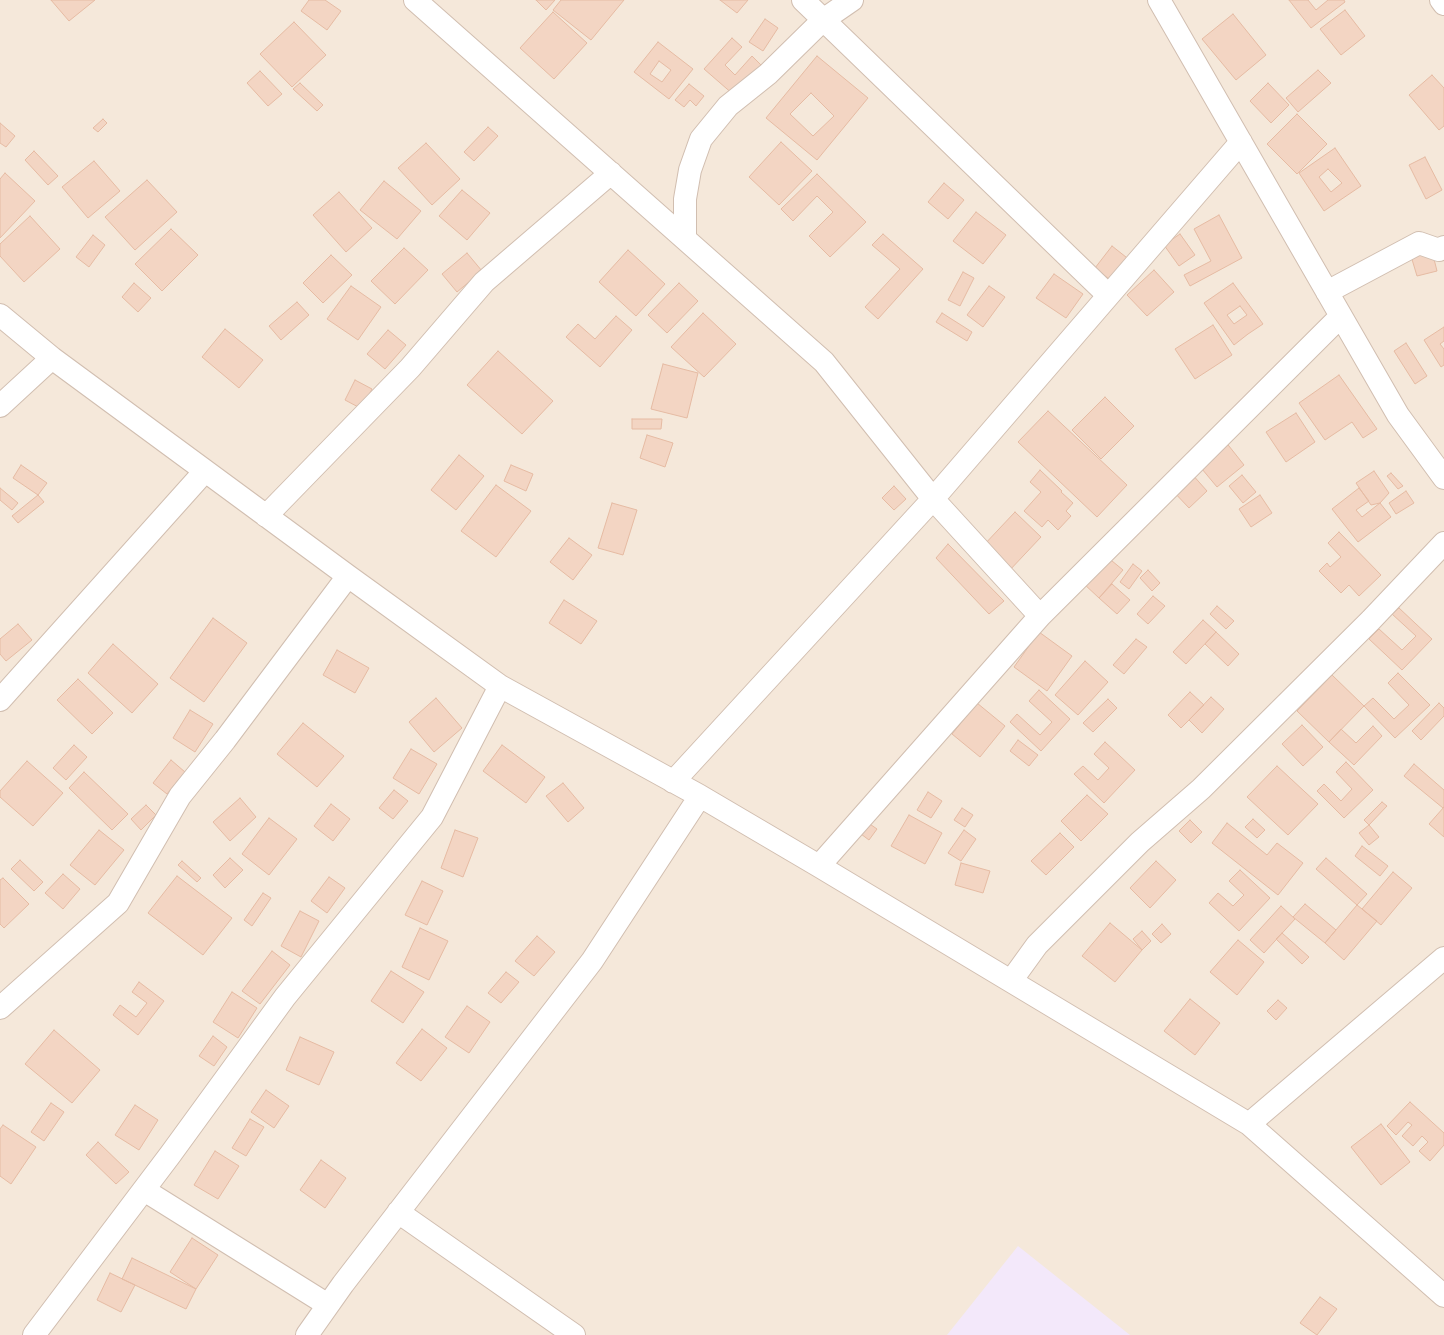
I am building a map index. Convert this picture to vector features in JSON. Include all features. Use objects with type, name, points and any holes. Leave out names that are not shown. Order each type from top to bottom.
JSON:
[{"type":"street","points":[[415,0],[824,362],[933,499],[1040,616]]},
{"type":"street","points":[[803,0],[1108,295]]},
{"type":"street","points":[[685,239],[685,199],[690,170],[701,139],[728,106],[768,74],[823,20],[852,0]]},
{"type":"street","points":[[1159,0],[1398,415],[1444,478]]},
{"type":"street","points":[[1441,0],[1444,4]]},
{"type":"street","points":[[673,782],[933,499],[1241,142]]},
{"type":"street","points":[[266,516],[410,368],[484,282],[611,173]]},
{"type":"street","points":[[1327,292],[1419,243],[1439,250],[1444,247]]},
{"type":"street","points":[[0,315],[52,358],[500,686],[700,796],[1249,1124],[1444,1296]]},
{"type":"street","points":[[819,866],[1040,616],[1341,316]]},
{"type":"street","points":[[0,406],[52,358]]},
{"type":"street","points":[[0,700],[205,471]]},
{"type":"street","points":[[1011,981],[1037,946],[1140,842],[1206,784],[1370,620],[1444,543]]},
{"type":"street","points":[[0,1008],[118,903],[180,796],[225,740],[348,576]]},
{"type":"street","points":[[34,1335],[144,1190],[285,997],[432,817],[500,686]]},
{"type":"street","points":[[307,1335],[398,1212],[592,961],[700,796]]},
{"type":"street","points":[[1249,1124],[1444,958]]},
{"type":"street","points":[[144,1190],[328,1305]]},
{"type":"street","points":[[398,1212],[574,1335]]},
{"type":"shaded area","points":[[0,0],[1444,0],[1444,1335],[0,1335]]},
{"type":"shaded area","points":[[1018,1246],[1130,1335],[947,1335]]},
{"type":"building","points":[[51,0],[95,0],[69,21]]},
{"type":"building","points":[[309,0],[325,0],[341,11],[327,30],[301,11]]},
{"type":"building","points":[[536,0],[555,0],[546,10]]},
{"type":"building","points":[[561,0],[624,0],[591,40],[553,10]]},
{"type":"building","points":[[720,0],[748,0],[737,13]]},
{"type":"building","points":[[1289,0],[1308,0],[1316,10],[1328,0],[1344,0],[1345,2],[1311,28]]},
{"type":"building","points":[[1345,10],[1365,36],[1341,55],[1320,29]]},
{"type":"building","points":[[553,12],[587,43],[554,79],[520,48]]},
{"type":"building","points":[[1233,14],[1266,55],[1236,80],[1202,39]]},
{"type":"building","points":[[765,19],[778,28],[763,51],[749,42]]},
{"type":"building","points":[[294,22],[326,55],[292,87],[260,54]]},
{"type":"building","points":[[732,38],[742,47],[725,65],[735,75],[752,56],[761,65],[734,95],[704,69]]},
{"type":"building","points":[[658,42],[693,69],[669,99],[634,72]],"holes":[[[659,61],[671,70],[662,82],[650,74]]]},
{"type":"building","points":[[817,56],[868,98],[817,160],[766,118]],"holes":[[[811,93],[834,116],[813,136],[790,114]]]},
{"type":"building","points":[[1318,70],[1331,83],[1298,112],[1286,98]]},
{"type":"building","points":[[260,71],[282,94],[268,106],[247,83]]},
{"type":"building","points":[[1432,75],[1444,88],[1444,126],[1439,130],[1409,95]]},
{"type":"building","points":[[300,83],[323,105],[317,111],[293,89]]},
{"type":"building","points":[[1268,83],[1289,105],[1271,123],[1250,101]]},
{"type":"building","points":[[689,84],[704,96],[696,106],[690,100],[684,107],[675,100]]},
{"type":"building","points":[[1297,114],[1327,144],[1297,174],[1267,144]]},
{"type":"building","points":[[103,119],[107,123],[98,132],[93,128]]},
{"type":"building","points":[[0,123],[15,136],[6,147],[0,143]]},
{"type":"building","points":[[488,127],[498,136],[474,161],[464,152]]},
{"type":"building","points":[[781,142],[812,171],[779,205],[749,177]]},
{"type":"building","points":[[426,143],[460,179],[432,205],[398,168]]},
{"type":"building","points":[[1335,148],[1361,186],[1324,211],[1299,173]],"holes":[[[1328,169],[1342,183],[1331,192],[1319,177]]]},
{"type":"building","points":[[34,151],[58,176],[48,185],[25,160]]},
{"type":"building","points":[[1425,157],[1442,190],[1426,199],[1409,165]]},
{"type":"building","points":[[94,161],[120,191],[88,218],[62,187]]},
{"type":"building","points":[[5,173],[35,201],[0,238],[0,179]]},
{"type":"building","points":[[817,174],[866,222],[830,257],[809,236],[833,212],[817,196],[793,221],[781,209]]},
{"type":"building","points":[[147,180],[177,212],[135,250],[105,217]]},
{"type":"building","points":[[384,181],[421,211],[397,239],[360,210]]},
{"type":"building","points":[[944,183],[964,200],[948,219],[928,202]]},
{"type":"building","points":[[462,190],[490,213],[467,240],[439,216]]},
{"type":"building","points":[[339,192],[372,228],[346,252],[313,215]]},
{"type":"building","points":[[976,212],[1006,235],[983,264],[953,241]]},
{"type":"building","points":[[1219,215],[1242,258],[1190,286],[1184,275],[1211,261],[1194,229]]},
{"type":"building","points":[[30,216],[60,249],[24,282],[0,256],[0,244]]},
{"type":"building","points":[[171,229],[198,255],[162,291],[135,264]]},
{"type":"building","points":[[883,234],[923,269],[878,319],[865,307],[900,269],[872,245]]},
{"type":"building","points":[[1180,234],[1195,255],[1179,266],[1164,245]]},
{"type":"building","points":[[93,235],[105,245],[89,267],[76,257]]},
{"type":"building","points":[[1112,246],[1131,261],[1114,283],[1095,268]]},
{"type":"building","points":[[404,248],[428,270],[395,304],[371,281]]},
{"type":"building","points":[[628,250],[665,284],[636,316],[599,282]]},
{"type":"building","points":[[1432,251],[1437,271],[1417,276],[1411,256]]},
{"type":"building","points":[[467,253],[482,271],[457,292],[442,274]]},
{"type":"building","points":[[331,255],[352,275],[323,303],[303,283]]},
{"type":"building","points":[[1154,270],[1174,292],[1147,316],[1127,295]]},
{"type":"building","points":[[963,272],[974,278],[960,306],[948,300]]},
{"type":"building","points":[[1054,274],[1083,294],[1066,318],[1036,298]]},
{"type":"building","points":[[134,283],[151,298],[138,312],[122,297]]},
{"type":"building","points":[[679,283],[698,301],[667,333],[648,315]]},
{"type":"building","points":[[1233,283],[1263,324],[1234,345],[1204,303]],"holes":[[[1240,306],[1247,315],[1234,324],[1227,315]]]},
{"type":"building","points":[[351,286],[381,307],[358,340],[327,319]]},
{"type":"building","points":[[989,286],[1005,297],[983,327],[967,315]]},
{"type":"building","points":[[297,302],[309,315],[281,340],[269,326]]},
{"type":"building","points":[[703,313],[736,344],[704,377],[671,347]]},
{"type":"building","points":[[942,313],[972,332],[967,341],[936,322]]},
{"type":"building","points":[[616,316],[632,330],[600,367],[566,337],[578,324],[595,339]]},
{"type":"building","points":[[1213,325],[1232,355],[1195,379],[1175,349]]},
{"type":"building","points":[[1444,327],[1444,341],[1440,344],[1444,349],[1444,365],[1441,367],[1424,340]]},
{"type":"building","points":[[225,329],[263,360],[239,388],[202,357]]},
{"type":"building","points":[[388,330],[406,345],[385,369],[367,354]]},
{"type":"building","points":[[1406,343],[1427,376],[1415,384],[1394,351]]},
{"type":"building","points":[[498,351],[553,401],[522,434],[467,385]]},
{"type":"building","points":[[663,364],[698,373],[687,418],[651,409]]},
{"type":"building","points":[[1339,375],[1377,429],[1363,438],[1352,422],[1325,440],[1299,403]]},
{"type":"building","points":[[355,380],[372,389],[362,409],[345,400]]},
{"type":"building","points":[[1105,397],[1134,426],[1101,459],[1072,430]]},
{"type":"building","points":[[1048,411],[1127,485],[1097,517],[1018,442]]},
{"type":"building","points":[[1296,413],[1315,442],[1286,462],[1266,432]]},
{"type":"building","points":[[632,419],[662,419],[661,429],[632,429]]},
{"type":"building","points":[[647,435],[673,443],[665,467],[640,458]]},
{"type":"building","points":[[1225,441],[1244,465],[1217,487],[1197,463]]},
{"type":"building","points":[[459,455],[484,476],[456,510],[431,490]]},
{"type":"building","points":[[21,465],[47,483],[38,495],[13,478]]},
{"type":"building","points":[[511,465],[533,474],[526,491],[504,481]]},
{"type":"building","points":[[1040,470],[1073,503],[1066,511],[1071,516],[1058,530],[1048,520],[1042,527],[1024,511],[1041,492],[1030,482]]},
{"type":"building","points":[[1374,471],[1389,493],[1380,503],[1371,505],[1356,483]]},
{"type":"building","points":[[1191,473],[1207,491],[1189,508],[1172,490]]},
{"type":"building","points":[[1391,473],[1403,486],[1398,489],[1387,476]]},
{"type":"building","points":[[1242,475],[1256,492],[1243,503],[1229,486]]},
{"type":"building","points":[[496,485],[531,511],[496,557],[461,531]]},
{"type":"building","points":[[894,486],[906,499],[894,510],[882,498]]},
{"type":"building","points":[[0,488],[18,503],[12,510],[0,500]]},
{"type":"building","points":[[1359,488],[1369,501],[1356,510],[1362,517],[1380,503],[1391,517],[1358,542],[1332,509]]},
{"type":"building","points":[[1406,491],[1414,503],[1396,514],[1389,503]]},
{"type":"building","points":[[38,495],[44,502],[18,523],[12,516]]},
{"type":"building","points":[[1260,495],[1272,513],[1251,527],[1239,509]]},
{"type":"building","points":[[612,503],[637,510],[623,555],[598,548]]},
{"type":"building","points":[[1015,512],[1041,537],[1008,572],[982,547]]},
{"type":"building","points":[[1339,532],[1381,575],[1359,596],[1349,585],[1341,593],[1319,571],[1327,563],[1330,567],[1341,557],[1328,543]]},
{"type":"building","points":[[569,538],[592,555],[573,580],[550,562]]},
{"type":"building","points":[[948,544],[1004,601],[989,614],[936,558]]},
{"type":"building","points":[[1106,556],[1123,570],[1099,598],[1083,583]]},
{"type":"building","points":[[1133,564],[1142,571],[1129,589],[1120,582]]},
{"type":"building","points":[[1148,570],[1160,583],[1152,591],[1140,578]]},
{"type":"building","points":[[1112,584],[1130,600],[1117,614],[1099,598]]},
{"type":"building","points":[[1153,596],[1165,606],[1148,624],[1137,614]]},
{"type":"building","points":[[564,600],[597,621],[581,644],[549,623]]},
{"type":"building","points":[[1217,606],[1234,621],[1226,629],[1210,614]]},
{"type":"building","points":[[1399,608],[1432,639],[1402,670],[1369,639],[1379,629],[1402,650],[1416,636],[1392,614]]},
{"type":"building","points":[[213,618],[247,643],[204,702],[170,678]]},
{"type":"building","points":[[1203,620],[1216,632],[1186,664],[1173,652]]},
{"type":"building","points":[[18,624],[32,640],[6,661],[0,654],[0,639]]},
{"type":"building","points":[[1039,632],[1072,656],[1047,691],[1014,667]]},
{"type":"building","points":[[1216,632],[1239,654],[1228,666],[1205,644]]},
{"type":"building","points":[[1136,639],[1147,647],[1124,674],[1113,665]]},
{"type":"building","points":[[113,644],[158,684],[132,713],[88,673]]},
{"type":"building","points":[[337,650],[369,668],[355,693],[323,675]]},
{"type":"building","points":[[1085,661],[1108,682],[1078,715],[1055,695]]},
{"type":"building","points":[[1398,673],[1430,705],[1395,738],[1364,706],[1373,698],[1394,719],[1409,705],[1388,683]]},
{"type":"building","points":[[1332,675],[1364,706],[1329,742],[1297,711]]},
{"type":"building","points":[[78,679],[113,713],[92,734],[57,700]]},
{"type":"building","points":[[1039,690],[1070,719],[1041,751],[1010,722],[1017,714],[1040,735],[1052,722],[1029,701]]},
{"type":"building","points":[[1190,692],[1204,705],[1181,728],[1168,715]]},
{"type":"building","points":[[1211,697],[1224,709],[1202,733],[1189,720]]},
{"type":"building","points":[[436,698],[462,728],[434,752],[409,722]]},
{"type":"building","points":[[1108,699],[1117,708],[1093,732],[1083,723]]},
{"type":"building","points":[[977,703],[1005,726],[980,757],[952,734]]},
{"type":"building","points":[[1439,703],[1444,708],[1444,716],[1421,740],[1412,731]]},
{"type":"building","points":[[190,710],[213,724],[195,752],[173,738]]},
{"type":"building","points":[[303,723],[344,756],[317,787],[277,754]]},
{"type":"building","points":[[1302,725],[1323,747],[1303,766],[1282,744]]},
{"type":"building","points":[[1373,726],[1382,736],[1354,765],[1329,742],[1341,729],[1356,743]]},
{"type":"building","points":[[1018,740],[1038,755],[1029,766],[1010,751]]},
{"type":"building","points":[[1105,742],[1135,770],[1104,803],[1074,774],[1083,766],[1098,780],[1109,768],[1094,754]]},
{"type":"building","points":[[74,745],[87,757],[66,780],[53,768]]},
{"type":"building","points":[[502,745],[545,777],[526,803],[483,771]]},
{"type":"building","points":[[411,749],[437,764],[419,794],[393,778]]},
{"type":"building","points":[[171,760],[185,772],[167,794],[153,783]]},
{"type":"building","points":[[27,761],[63,793],[33,826],[0,797],[0,791]]},
{"type":"building","points":[[1346,762],[1373,790],[1344,818],[1317,791],[1324,784],[1341,801],[1352,789],[1336,772]]},
{"type":"building","points":[[1414,764],[1444,790],[1443,808],[1404,776]]},
{"type":"building","points":[[1277,766],[1318,804],[1288,835],[1247,797]]},
{"type":"building","points":[[84,772],[128,814],[112,830],[69,788]]},
{"type":"building","points":[[563,783],[584,808],[568,822],[546,796]]},
{"type":"building","points":[[394,790],[408,801],[393,819],[379,808]]},
{"type":"building","points":[[928,792],[942,801],[931,818],[917,810]]},
{"type":"building","points":[[1087,795],[1108,814],[1081,841],[1061,821]]},
{"type":"building","points":[[240,798],[256,817],[230,841],[213,822]]},
{"type":"building","points":[[1382,802],[1387,806],[1369,825],[1364,820]]},
{"type":"building","points":[[331,804],[350,819],[333,841],[314,826]]},
{"type":"building","points":[[146,805],[156,815],[141,830],[131,819]]},
{"type":"building","points":[[1444,807],[1444,837],[1429,824]]},
{"type":"building","points":[[962,808],[973,815],[965,827],[954,820]]},
{"type":"building","points":[[909,815],[942,833],[925,864],[891,846]]},
{"type":"building","points":[[269,818],[297,839],[269,875],[242,854]]},
{"type":"building","points":[[1253,819],[1265,830],[1257,838],[1245,827]]},
{"type":"building","points":[[864,820],[877,829],[869,840],[857,831]]},
{"type":"building","points":[[1190,820],[1202,832],[1191,843],[1179,831]]},
{"type":"building","points":[[1227,823],[1267,855],[1277,843],[1303,863],[1278,895],[1212,843]]},
{"type":"building","points":[[1369,825],[1379,837],[1369,845],[1359,833]]},
{"type":"building","points":[[99,830],[124,850],[95,885],[70,865]]},
{"type":"building","points":[[455,830],[478,838],[463,877],[441,868]]},
{"type":"building","points":[[964,830],[976,839],[961,861],[948,853]]},
{"type":"building","points":[[1060,833],[1074,847],[1046,875],[1031,861]]},
{"type":"building","points":[[1362,846],[1388,866],[1380,876],[1355,856]]},
{"type":"building","points":[[230,858],[243,870],[225,888],[213,875]]},
{"type":"building","points":[[1326,858],[1367,894],[1357,905],[1316,869]]},
{"type":"building","points":[[20,860],[43,882],[34,891],[11,869]]},
{"type":"building","points":[[182,861],[201,878],[197,882],[178,865]]},
{"type":"building","points":[[1156,861],[1176,880],[1150,908],[1130,888]]},
{"type":"building","points":[[961,863],[990,871],[983,893],[955,885]]},
{"type":"building","points":[[1240,870],[1270,898],[1239,931],[1209,903],[1218,893],[1233,906],[1244,895],[1229,881]]},
{"type":"building","points":[[1393,872],[1412,888],[1381,925],[1362,909]]},
{"type":"building","points":[[63,874],[80,889],[63,909],[45,893]]},
{"type":"building","points":[[177,876],[232,918],[203,955],[148,913]]},
{"type":"building","points":[[329,877],[345,888],[327,913],[311,901]]},
{"type":"building","points":[[3,878],[29,904],[4,928],[0,924],[0,880]]},
{"type":"building","points":[[422,881],[443,891],[427,925],[405,915]]},
{"type":"building","points":[[263,893],[271,898],[252,926],[244,920]]},
{"type":"building","points":[[1305,904],[1336,930],[1325,943],[1293,917]]},
{"type":"building","points":[[1357,905],[1377,921],[1344,960],[1325,943]]},
{"type":"building","points":[[1281,906],[1295,919],[1264,953],[1250,940]]},
{"type":"building","points":[[300,911],[319,921],[301,957],[281,946]]},
{"type":"building","points":[[1110,923],[1142,950],[1115,982],[1082,956]]},
{"type":"building","points":[[1162,924],[1171,934],[1161,943],[1152,934]]},
{"type":"building","points":[[420,928],[448,941],[429,980],[402,967]]},
{"type":"building","points":[[1142,931],[1151,941],[1142,950],[1133,939]]},
{"type":"building","points":[[1282,933],[1309,957],[1302,964],[1276,939]]},
{"type":"building","points":[[537,936],[555,952],[534,976],[515,961]]},
{"type":"building","points":[[1238,940],[1264,962],[1237,995],[1210,972]]},
{"type":"building","points":[[272,951],[290,965],[260,1004],[242,991]]},
{"type":"building","points":[[391,971],[424,992],[403,1023],[371,1001]]},
{"type":"building","points":[[506,972],[519,982],[501,1003],[488,993]]},
{"type":"building","points":[[139,982],[164,1001],[138,1035],[113,1015],[120,1005],[136,1017],[147,1003],[132,992]]},
{"type":"building","points":[[232,992],[257,1008],[238,1038],[213,1022]]},
{"type":"building","points":[[1190,999],[1220,1023],[1195,1055],[1164,1031]]},
{"type":"building","points":[[1278,1000],[1287,1008],[1276,1020],[1267,1011]]},
{"type":"building","points":[[467,1006],[490,1022],[469,1053],[445,1037]]},
{"type":"building","points":[[422,1029],[447,1048],[421,1081],[396,1063]]},
{"type":"building","points":[[54,1030],[100,1070],[72,1103],[25,1064]]},
{"type":"building","points":[[213,1036],[227,1047],[214,1066],[199,1056]]},
{"type":"building","points":[[300,1037],[334,1052],[319,1085],[286,1070]]},
{"type":"building","points":[[266,1090],[289,1106],[274,1128],[251,1112]]},
{"type":"building","points":[[1410,1102],[1444,1133],[1444,1145],[1430,1161],[1419,1151],[1428,1142],[1422,1136],[1413,1146],[1402,1136],[1412,1125],[1408,1122],[1396,1135],[1387,1126]]},
{"type":"building","points":[[51,1103],[64,1112],[44,1141],[31,1132]]},
{"type":"building","points":[[135,1105],[158,1120],[139,1150],[115,1135]]},
{"type":"building","points":[[250,1119],[264,1127],[246,1156],[232,1148]]},
{"type":"building","points":[[1381,1124],[1410,1162],[1381,1185],[1351,1147]]},
{"type":"building","points":[[3,1125],[36,1147],[11,1184],[0,1176],[0,1129]]},
{"type":"building","points":[[98,1142],[129,1172],[116,1184],[86,1155]]},
{"type":"building","points":[[215,1151],[239,1166],[218,1199],[194,1185]]},
{"type":"building","points":[[321,1160],[346,1178],[325,1208],[300,1190]]},
{"type":"building","points":[[192,1238],[218,1255],[196,1289],[170,1272]]},
{"type":"building","points":[[132,1258],[196,1289],[186,1309],[122,1279]]},
{"type":"building","points":[[110,1273],[135,1285],[121,1312],[97,1300]]},
{"type":"building","points":[[1320,1297],[1337,1309],[1317,1335],[1300,1323]]}]
